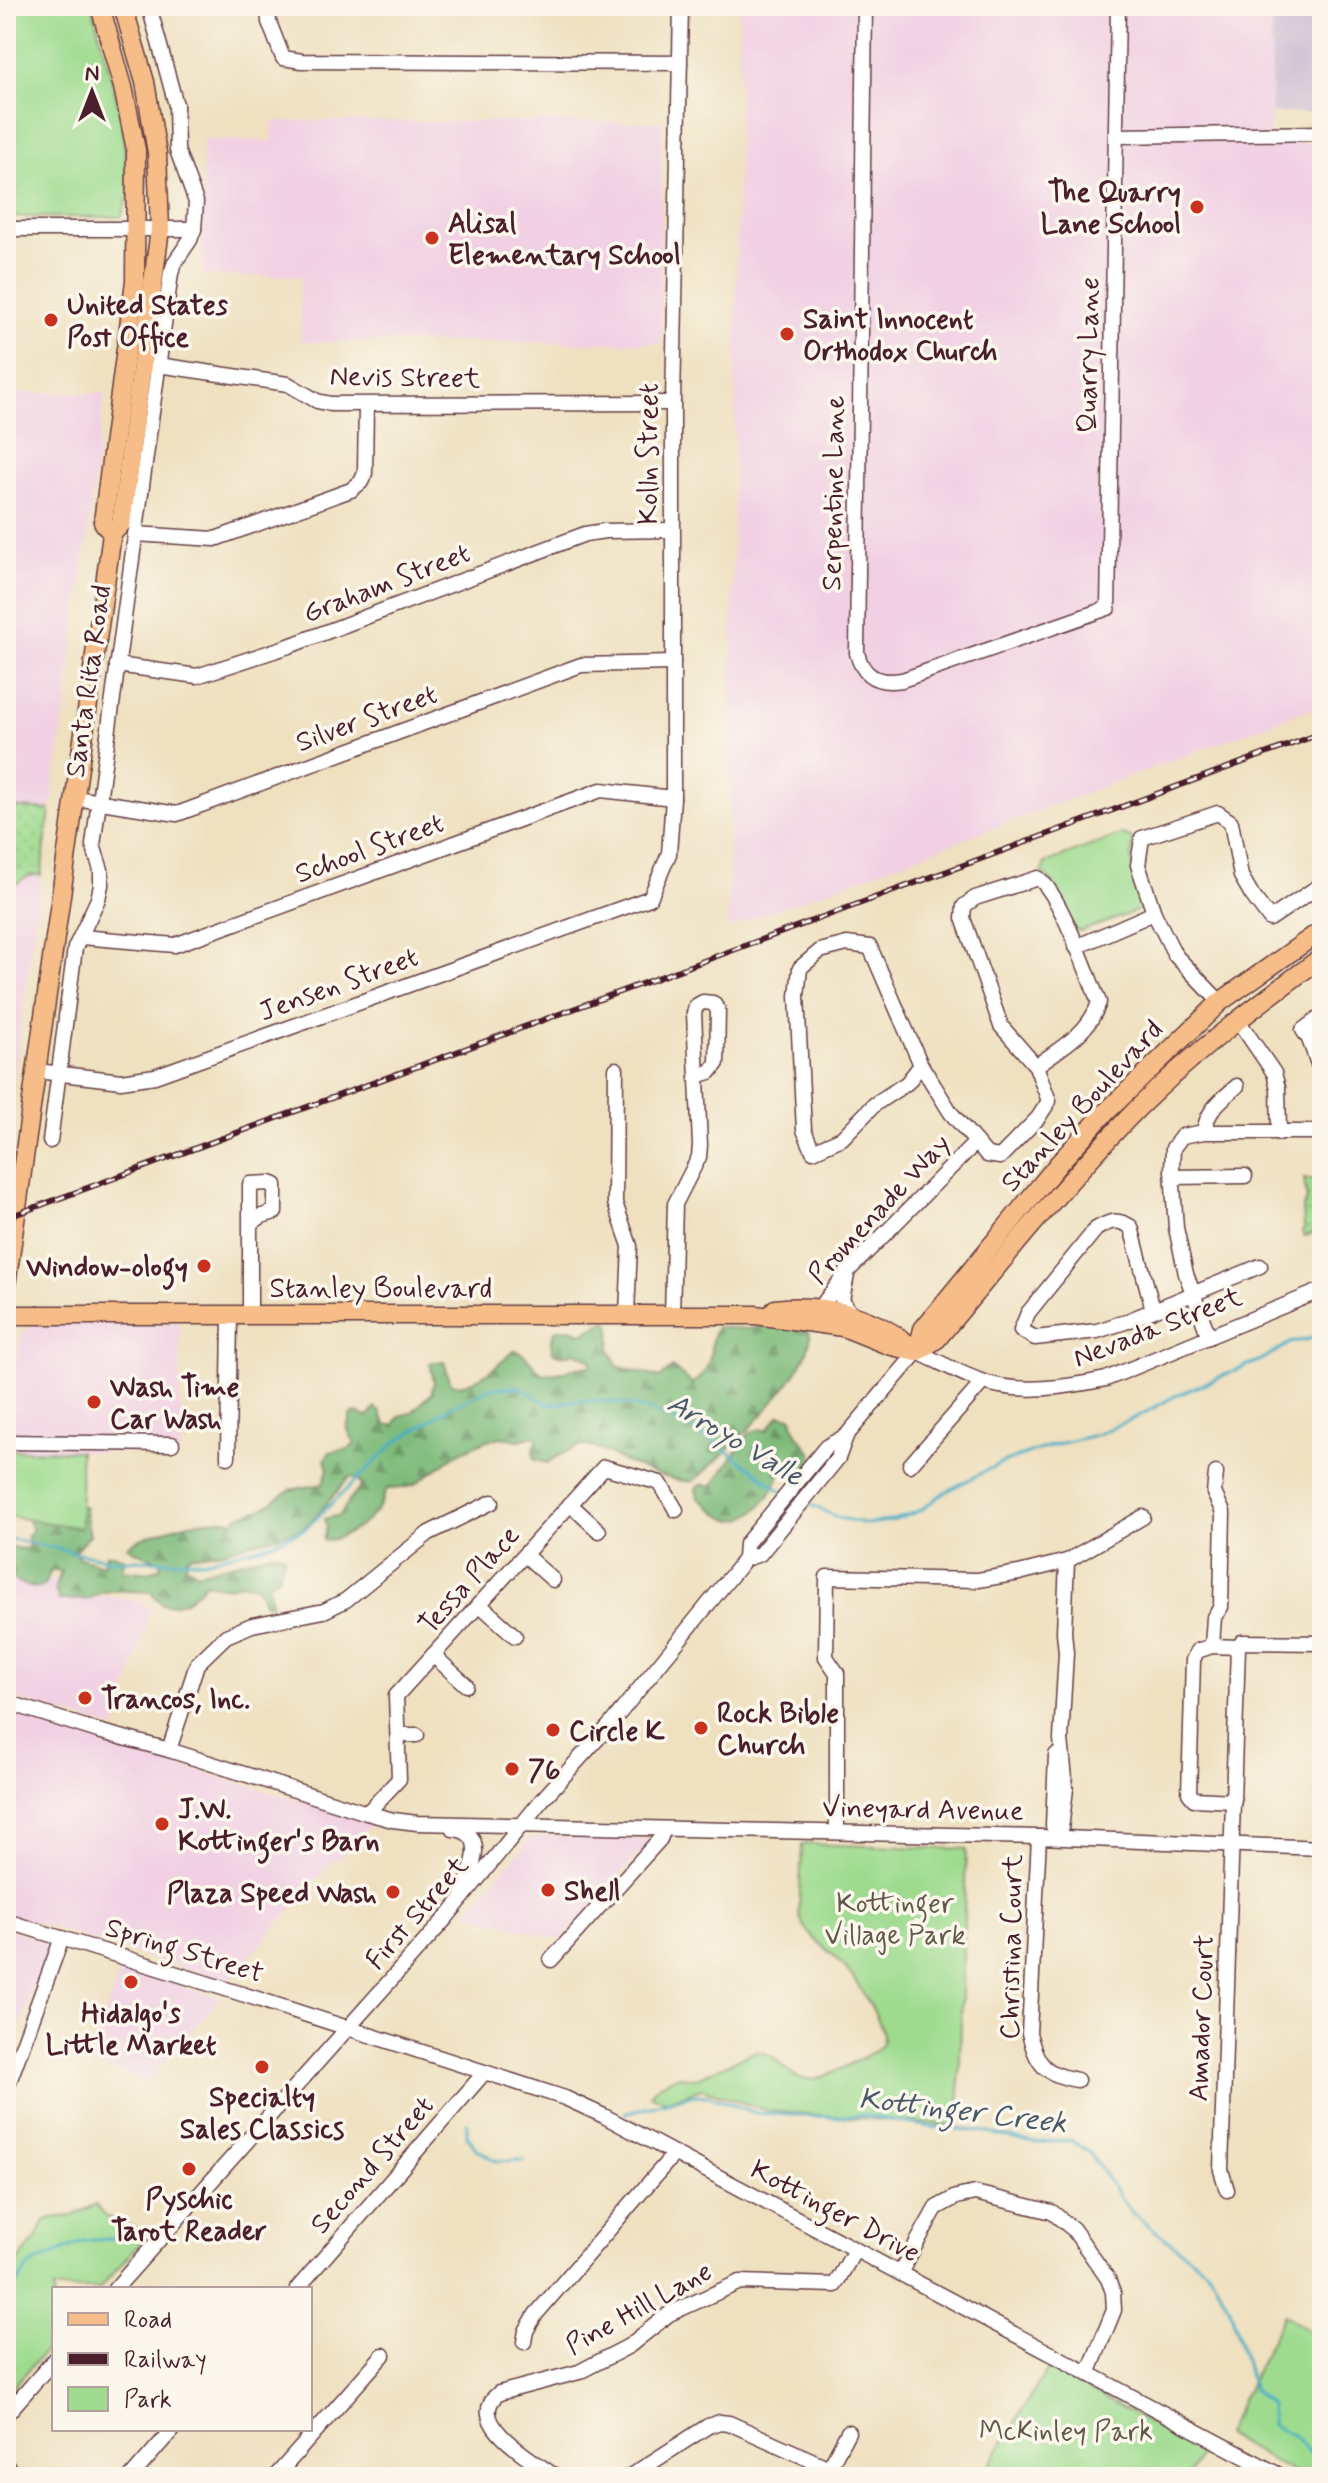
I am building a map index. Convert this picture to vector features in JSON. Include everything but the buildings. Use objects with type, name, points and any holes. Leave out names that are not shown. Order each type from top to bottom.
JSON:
[{"type":"main road","name":"Santa Rita Road","points":[[100,6],[123,87],[136,150],[135,281],[103,522],[112,534]]},
{"type":"main road","name":"Santa Rita Road","points":[[6,1285],[112,534],[121,524],[131,457],[151,364],[160,229],[157,153],[145,82],[123,6]]},
{"type":"main road","points":[[111,454],[131,457]]},
{"type":"main road","points":[[1237,1019],[1237,1008],[1242,1000],[1298,956],[1322,931]]},
{"type":"main road","name":"Stanley Boulevard","points":[[917,1352],[923,1329],[1059,1163],[1130,1087],[1220,1002],[1322,931]]},
{"type":"main road","name":"Stanley Boulevard","points":[[6,1315],[756,1315],[843,1327],[888,1345],[917,1352],[937,1339],[1056,1196],[1140,1106],[1237,1019],[1322,957]]},
{"type":"main road","points":[[1140,1106],[1156,1078],[1213,1024],[1220,1002]]},
{"type":"main road","name":"Stanley Boulevard","points":[[756,1315],[768,1310],[805,1306],[851,1314],[896,1333],[917,1352]]},
{"type":"street","points":[[6,229],[194,229],[196,202],[177,150],[176,105],[149,6]]},
{"type":"street","points":[[268,6],[269,22],[283,58],[302,61],[680,63]]},
{"type":"street","name":"Kolln Street","points":[[650,898],[669,854],[673,798],[673,403],[681,6]]},
{"type":"street","name":"Serpentine Lane","points":[[865,6],[857,637],[860,665],[868,676],[885,683],[902,680],[1108,608]]},
{"type":"street","name":"Quarry Lane","points":[[1108,608],[1118,6]]},
{"type":"street","points":[[1117,136],[1322,133]]},
{"type":"street","name":"Santa Rita Road","points":[[50,1141],[75,948],[98,899],[101,885],[101,870],[93,845],[135,534],[151,364],[171,273],[194,229]]},
{"type":"street","name":"Nevis Street","points":[[151,364],[288,384],[317,401],[331,404],[673,403]]},
{"type":"street","points":[[135,534],[215,539],[351,490],[361,482],[365,473],[366,405]]},
{"type":"street","name":"Graham Street","points":[[117,665],[197,676],[289,646],[585,534],[672,530]]},
{"type":"street","name":"Silver Street","points":[[76,798],[177,814],[581,665],[673,663]]},
{"type":"street","name":"School Street","points":[[81,937],[175,945],[601,790],[673,798]]},
{"type":"street","points":[[1220,1002],[1175,955],[1154,913],[1138,865],[1142,838],[1218,813],[1231,822],[1241,876],[1270,919],[1322,884]]},
{"type":"street","points":[[1038,878],[1047,884],[1099,1002],[1095,1015],[1078,1037],[1036,1066],[1001,1026],[963,918],[964,906],[975,898],[1038,878]]},
{"type":"street","name":"Jensen Street","points":[[37,1071],[121,1081],[155,1076],[650,898]]},
{"type":"street","points":[[1076,947],[1154,913]]},
{"type":"street","points":[[921,1065],[907,1083],[875,1104],[842,1138],[813,1151],[804,1130],[797,996],[800,968],[820,951],[847,944],[870,947],[921,1065],[951,1113],[976,1142]]},
{"type":"street","points":[[1322,1016],[1303,1030],[1322,1075]]},
{"type":"street","points":[[1237,1019],[1274,1073],[1278,1088],[1279,1133]]},
{"type":"street","name":"Promenade Way","points":[[820,1308],[848,1271],[976,1142],[987,1155],[1000,1157],[1038,1118],[1049,1101],[1036,1066]]},
{"type":"street","points":[[616,1069],[615,1203],[630,1246],[627,1314]]},
{"type":"street","points":[[672,1315],[675,1204],[699,1157],[697,1076]]},
{"type":"street","points":[[1204,1132],[1211,1109],[1237,1086]]},
{"type":"street","points":[[1209,1337],[1186,1274],[1176,1228],[1173,1148],[1182,1136],[1204,1132],[1322,1132]]},
{"type":"street","points":[[1173,1177],[1245,1176]]},
{"type":"street","points":[[1153,1310],[1131,1227],[1121,1221],[1109,1221],[1096,1229],[1028,1313],[1021,1330],[1035,1338],[1097,1331],[1153,1310],[1260,1266]]},
{"type":"street","points":[[250,1224],[250,1315]]},
{"type":"street","points":[[848,1271],[842,1300],[851,1314]]},
{"type":"street","name":"Nevada Street","points":[[917,1352],[983,1382],[1016,1387],[1071,1387],[1106,1379],[1322,1290]]},
{"type":"street","points":[[228,1457],[230,1315]]},
{"type":"street","points":[[846,1436],[826,1447],[746,1544],[745,1559],[760,1554],[838,1458],[846,1436],[917,1352]]},
{"type":"street","points":[[910,1465],[983,1382]]},
{"type":"street","points":[[6,1442],[172,1444]]},
{"type":"street","name":"Tessa Place","points":[[374,1814],[399,1779],[396,1696],[604,1467],[660,1483],[676,1510]]},
{"type":"street","points":[[1212,1646],[1214,1617],[1221,1607],[1222,1592],[1223,1512],[1214,1493],[1216,1473]]},
{"type":"street","points":[[169,1750],[197,1664],[226,1636],[252,1625],[324,1611],[346,1600],[429,1533],[492,1502]]},
{"type":"street","points":[[570,1504],[599,1531]]},
{"type":"street","points":[[837,1832],[837,1673],[826,1657],[827,1577],[978,1580],[1019,1573],[1067,1561],[1143,1517]]},
{"type":"street","points":[[525,1555],[553,1580]]},
{"type":"street","name":"First Street","points":[[118,2287],[460,1900],[541,1801],[609,1726],[745,1559]]},
{"type":"street","name":"Christina Court","points":[[1067,1561],[1061,1739],[1066,1789],[1051,1837],[1029,2033],[1035,2058],[1056,2076],[1077,2080]]},
{"type":"street","points":[[479,1604],[515,1636]]},
{"type":"street","points":[[1234,1801],[1194,1799],[1189,1793],[1193,1660],[1197,1651],[1212,1646],[1240,1644],[1322,1643]]},
{"type":"street","name":"Amador Court","points":[[1227,2190],[1221,2170],[1240,1644]]},
{"type":"street","points":[[433,1655],[466,1685]]},
{"type":"street","points":[[6,1702],[374,1814],[422,1823],[431,1828],[467,1832],[473,1838],[475,1855],[460,1900]]},
{"type":"street","points":[[398,1735],[417,1735]]},
{"type":"street","name":"Vineyard Avenue","points":[[422,1823],[1051,1837],[1322,1848]]},
{"type":"street","points":[[551,1960],[660,1839],[664,1829]]},
{"type":"street","name":"Spring Street","points":[[6,1921],[348,2028]]},
{"type":"street","points":[[6,2090],[62,1938]]},
{"type":"street","name":"Kottinger Drive","points":[[348,2028],[565,2098],[900,2273],[1262,2472],[1283,2477]]},
{"type":"street","name":"Second Street","points":[[299,2287],[484,2073]]},
{"type":"street","points":[[524,2342],[526,2331],[536,2314],[674,2154]]},
{"type":"street","points":[[900,2273],[936,2208],[956,2197],[975,2193],[1052,2212],[1073,2229],[1108,2279],[1113,2292],[1114,2310],[1088,2374]]},
{"type":"street","name":"Pine Hill Lane","points":[[556,2477],[499,2435],[490,2423],[490,2400],[499,2393],[579,2372],[629,2346],[669,2314],[740,2282],[835,2285],[855,2250]]},
{"type":"street","points":[[275,2477],[383,2355]]},
{"type":"street","points":[[6,2415],[52,2362]]},
{"type":"street","points":[[629,2477],[708,2426],[720,2422],[729,2423],[825,2473],[848,2432]]},
{"type":"street","points":[[131,2477],[171,2431]]},
{"type":"street","points":[[6,2466],[18,2477]]},
{"type":"shaded area","points":[[740,6],[1273,6],[1270,143],[1322,143],[1322,704],[728,928]]},
{"type":"shaded area","points":[[1272,6],[1322,6],[1322,113],[1271,113]]},
{"type":"shaded area","name":"Alisal Elementary School","points":[[273,121],[662,122],[661,343],[300,342],[300,276],[202,276],[203,140],[272,141]]},
{"type":"shaded area","points":[[6,393],[105,393],[68,688],[6,1131]]},
{"type":"shaded area","points":[[180,1322],[180,1454],[6,1450],[19,1342],[32,1325]]},
{"type":"shaded area","points":[[6,1568],[71,1584],[79,1594],[131,1599],[151,1610],[115,1729],[6,1696]]},
{"type":"shaded area","points":[[6,1711],[372,1823],[338,1861],[334,1859],[229,1981],[155,1960],[6,1913]]},
{"type":"shaded area","points":[[544,1836],[651,1840],[561,1940],[466,1913],[529,1840]]},
{"type":"shaded area","points":[[6,1928],[48,1945],[6,2066]]},
{"type":"shaded area","points":[[120,1968],[220,1998],[147,2082],[90,2062]]},
{"type":"green space","points":[[6,6],[92,6],[121,115],[129,195],[121,217],[6,217]]},
{"type":"green space","points":[[6,807],[50,810],[41,875],[26,877],[6,892]]},
{"type":"green space","points":[[1122,834],[1134,840],[1131,858],[1145,896],[1144,905],[1139,910],[1107,922],[1081,931],[1074,930],[1053,883],[1042,873],[1045,863]]},
{"type":"green space","points":[[1304,1179],[1322,1179],[1322,1230],[1305,1236],[1302,1232],[1303,1207],[1307,1200]]},
{"type":"green space","points":[[607,1320],[611,1326],[610,1348],[617,1366],[660,1378],[672,1367],[692,1384],[706,1369],[717,1327],[747,1329],[779,1324],[809,1331],[809,1347],[800,1366],[766,1411],[693,1481],[657,1474],[586,1446],[572,1449],[547,1463],[534,1459],[533,1448],[538,1441],[535,1436],[519,1440],[501,1437],[460,1452],[415,1484],[387,1489],[379,1507],[369,1519],[338,1538],[323,1540],[327,1527],[324,1519],[340,1515],[361,1487],[354,1477],[348,1478],[302,1529],[219,1552],[188,1556],[186,1566],[198,1573],[268,1554],[285,1555],[279,1576],[268,1584],[271,1603],[265,1603],[257,1586],[240,1583],[229,1587],[205,1583],[191,1597],[176,1604],[162,1604],[151,1592],[127,1591],[102,1592],[90,1599],[59,1600],[55,1590],[61,1571],[52,1570],[43,1586],[33,1587],[18,1582],[10,1575],[6,1547],[29,1547],[27,1536],[32,1530],[28,1520],[47,1509],[63,1505],[84,1507],[90,1535],[76,1550],[79,1558],[103,1565],[106,1554],[114,1554],[124,1559],[122,1571],[157,1569],[161,1566],[160,1561],[127,1546],[164,1530],[195,1522],[233,1522],[290,1490],[323,1484],[328,1469],[325,1460],[330,1452],[349,1449],[355,1444],[347,1428],[351,1414],[368,1417],[375,1408],[385,1424],[394,1426],[399,1416],[411,1413],[431,1394],[434,1382],[430,1363],[444,1362],[451,1384],[459,1385],[485,1374],[514,1351],[525,1356],[541,1373],[591,1366],[591,1360],[576,1352],[558,1355],[552,1351],[551,1340],[556,1329],[583,1333]]},
{"type":"green space","points":[[780,1415],[792,1417],[798,1436],[813,1456],[806,1470],[791,1460],[788,1462],[765,1501],[752,1514],[738,1520],[722,1515],[698,1498],[696,1489],[700,1485],[713,1485],[750,1432],[766,1431]]},
{"type":"green space","points":[[6,1450],[80,1451],[81,1528],[6,1516]]},
{"type":"green space","name":"Kottinger Village Park","points":[[802,1844],[966,1849],[958,2126],[769,2111],[702,2089],[664,2101],[650,2094],[671,2079],[680,2076],[697,2078],[753,2052],[769,2055],[802,2079],[823,2077],[869,2055],[882,2043],[879,2022],[867,1999],[846,1969],[810,1935],[802,1921],[799,1912]]},
{"type":"green space","points":[[96,2204],[105,2216],[149,2233],[101,2287],[52,2287],[52,2343],[6,2395],[6,2275],[36,2239],[45,2221],[73,2216]]},
{"type":"green space","points":[[1284,2314],[1322,2340],[1322,2477],[1302,2477],[1225,2435]]},
{"type":"green space","name":"McKinley Park","points":[[1048,2368],[1202,2451],[1187,2477],[982,2477]]},
{"type":"waterway","name":"Arroyo Valle","points":[[807,1503],[839,1518],[868,1524],[895,1520],[921,1510],[945,1492],[999,1464],[1050,1446],[1095,1435],[1175,1396],[1263,1359],[1290,1343],[1322,1336]]},
{"type":"waterway","name":"Arroyo Valle","points":[[6,1538],[112,1560],[203,1561],[264,1546],[305,1529],[396,1442],[453,1406],[491,1388],[521,1387],[548,1405],[582,1400],[614,1402],[644,1409],[702,1435],[782,1492]]},
{"type":"waterway","name":"Kottinger Creek","points":[[625,2113],[691,2095],[709,2096],[756,2113],[835,2117],[861,2115],[930,2127],[975,2130],[1034,2143],[1070,2140],[1088,2151],[1130,2211],[1209,2272],[1230,2308],[1253,2389],[1270,2405],[1271,2425],[1294,2436],[1310,2454],[1322,2453]]},
{"type":"waterway","name":"Kottinger Creek","points":[[467,2123],[467,2136],[476,2148],[496,2161],[525,2160]]},
{"type":"waterway","name":"Kottinger Creek","points":[[6,2299],[29,2266],[83,2241],[134,2237]]},
{"type":"railway","points":[[6,1218],[1322,733]]},
{"type":"place","name":"The Quarry Lane School","points":[[1197,207]]},
{"type":"place","name":"Alisal Elementary School","points":[[432,238]]},
{"type":"place","name":"United States Post Office","points":[[51,320]]},
{"type":"place","name":"Saint Innocent Orthodox Church","points":[[787,334]]},
{"type":"place","name":"Window-ology","points":[[204,1266]]},
{"type":"place","name":"Wash Time Car Wash","points":[[94,1402]]},
{"type":"place","name":"Trancos, Inc.","points":[[85,1698]]},
{"type":"place","name":"Rock Bible Church","points":[[701,1728]]},
{"type":"place","name":"Circle K","points":[[553,1730]]},
{"type":"place","name":"76","points":[[512,1769]]},
{"type":"place","name":"J.W. Kottinger's Barn","points":[[162,1824]]},
{"type":"place","name":"Shell","points":[[548,1890]]},
{"type":"place","name":"Plaza Speed Wash","points":[[393,1892]]},
{"type":"place","name":"Hidalgo's Little Market","points":[[131,1982]]},
{"type":"place","name":"Specialty Sales Classics","points":[[262,2067]]},
{"type":"place","name":"Pyschic Tarot Reader","points":[[189,2169]]}]
